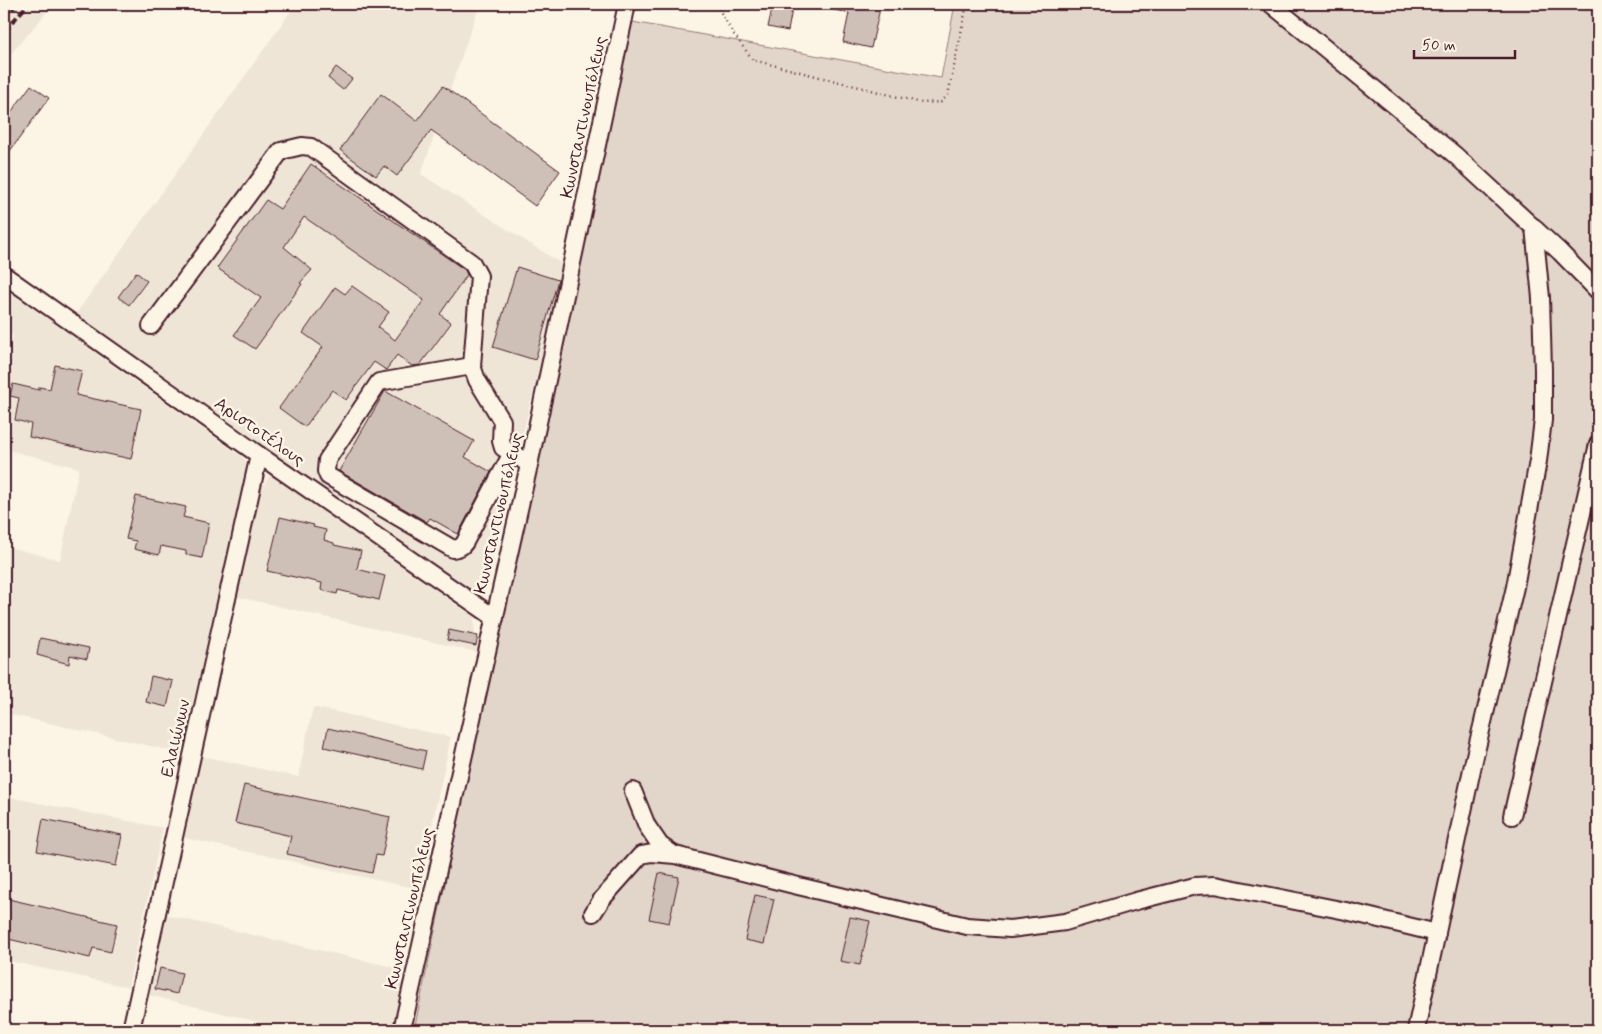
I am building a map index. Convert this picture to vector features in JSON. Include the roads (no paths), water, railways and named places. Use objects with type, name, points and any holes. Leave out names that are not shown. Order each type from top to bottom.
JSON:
[{"type":"street","name":"Κωνσταντινουπόλεως","points":[[402,1030],[529,465],[627,4]]},
{"type":"street","points":[[1272,4],[1455,156],[1534,227],[1598,291]]},
{"type":"street","points":[[151,326],[281,151],[302,146],[311,147],[472,263],[479,276],[472,366],[477,380],[502,421],[501,441],[504,448],[529,465]]},
{"type":"street","points":[[1416,1030],[1474,760],[1515,587],[1538,460],[1543,420],[1543,370],[1541,298],[1534,227]]},
{"type":"street","name":"Αριστοτέλους","points":[[4,274],[258,455],[495,618]]},
{"type":"street","points":[[472,366],[379,382],[327,460],[326,471],[328,476],[453,549],[463,546],[512,453]]},
{"type":"street","points":[[1512,816],[1598,444]]},
{"type":"street","name":"Ελαιώνων","points":[[131,1030],[258,455]]},
{"type":"street","points":[[633,791],[647,826],[655,839],[660,845],[675,855]]},
{"type":"street","points":[[593,912],[641,855],[652,852],[675,855],[967,926],[1010,929],[1065,922],[1195,886],[1215,885],[1346,911],[1438,933]]},
{"type":"railway","points":[[4,18],[16,4]]},
{"type":"railway","points":[[4,32],[28,4]]}]
